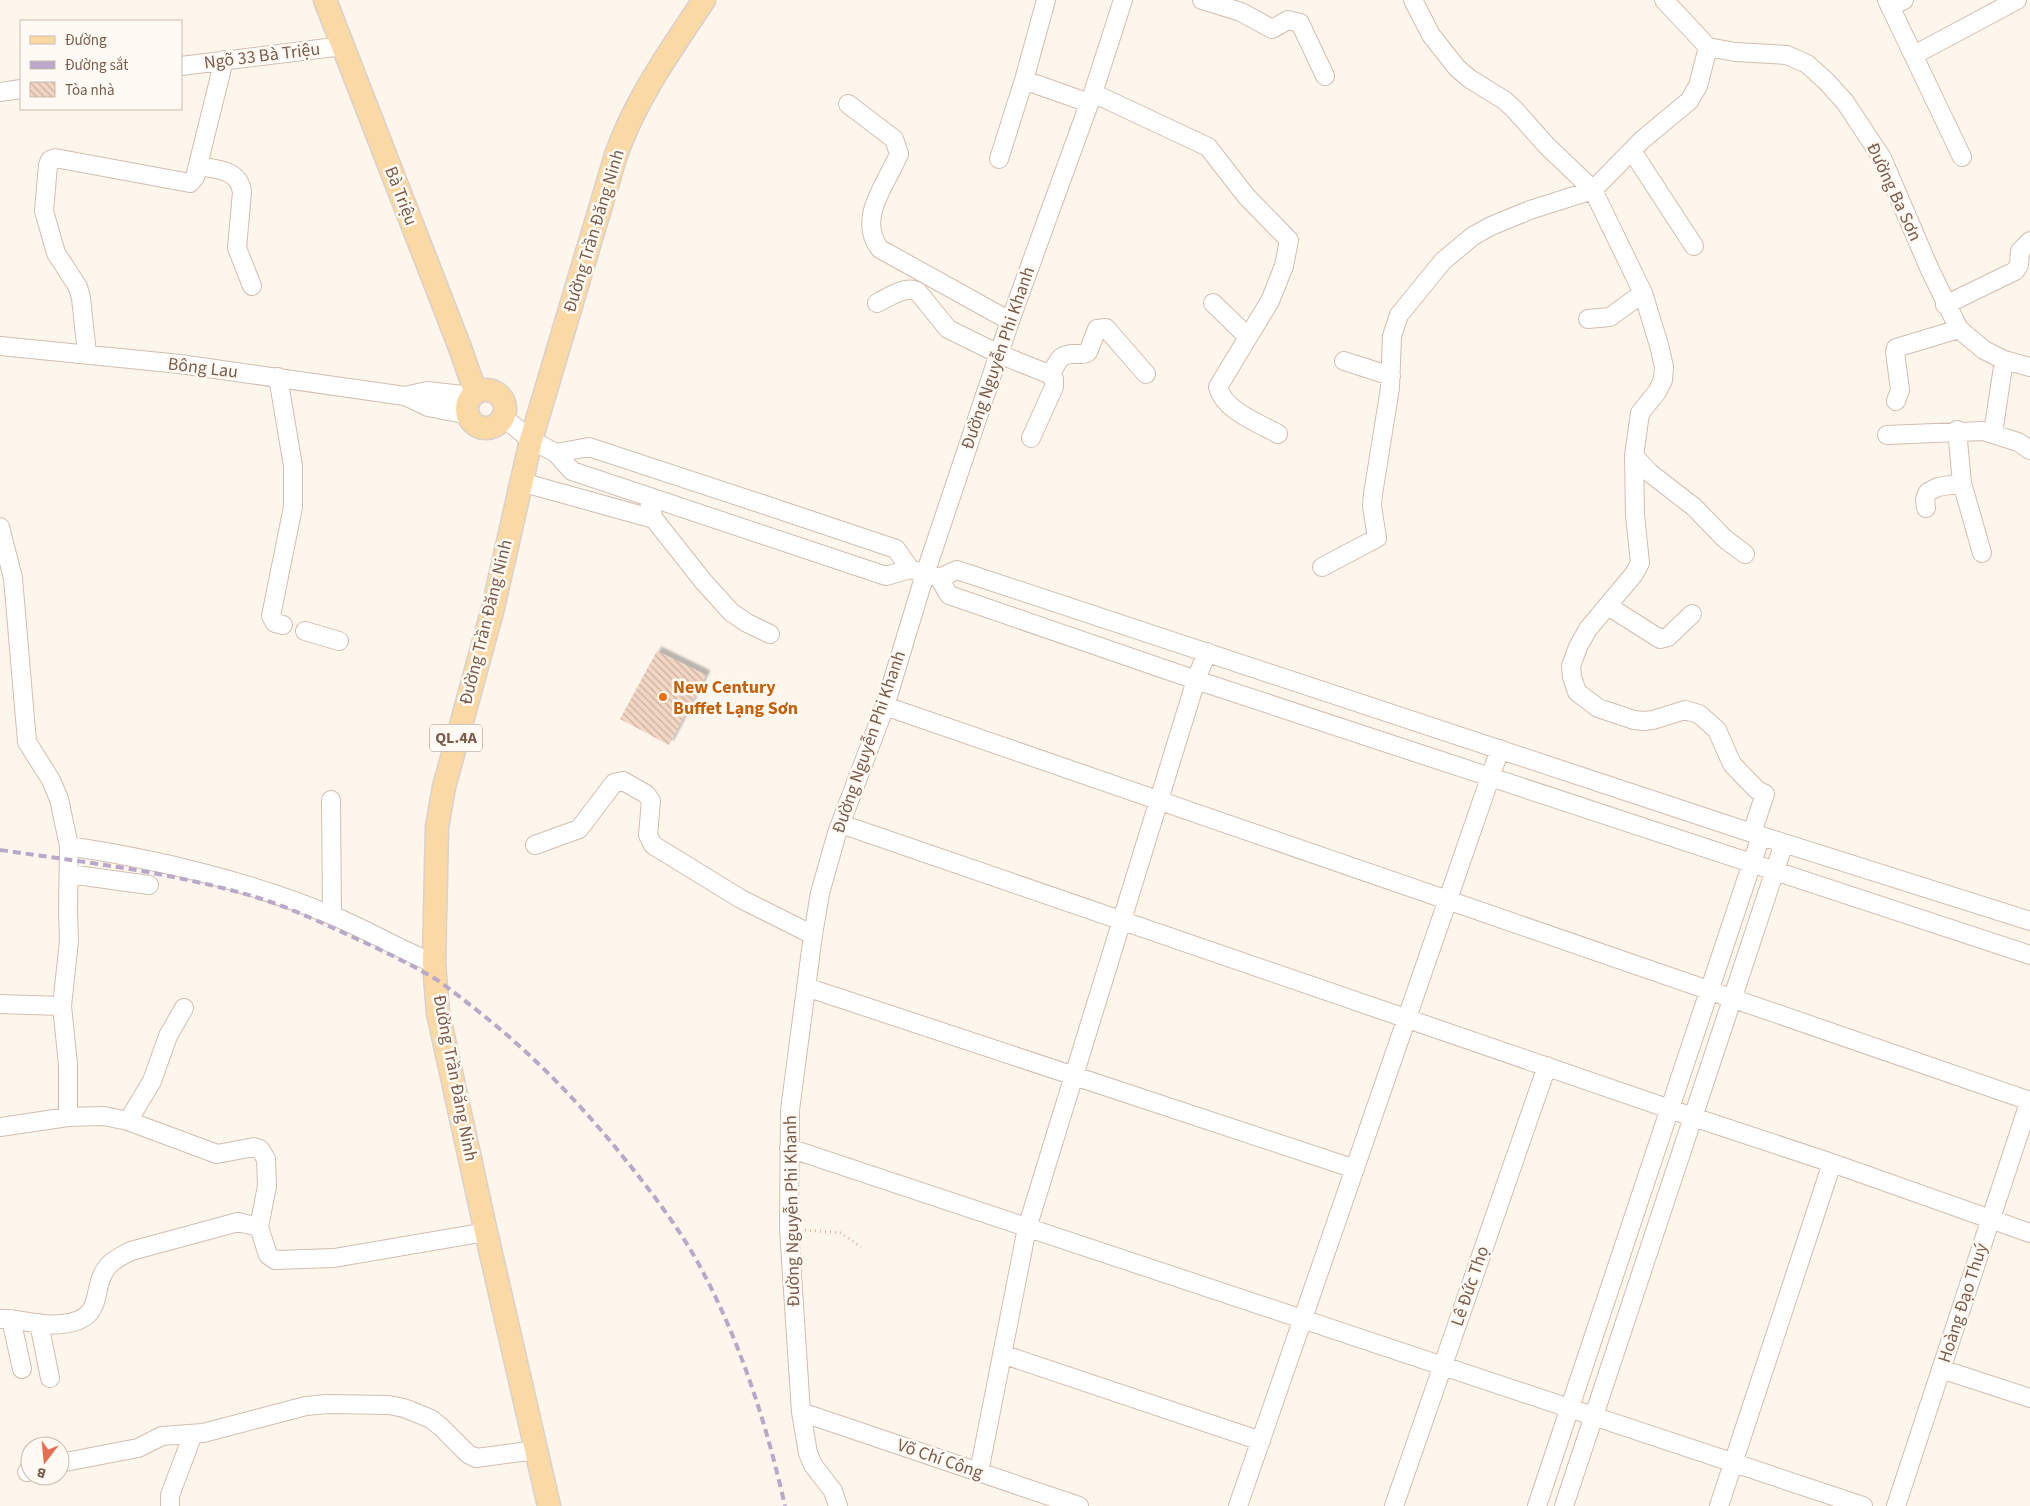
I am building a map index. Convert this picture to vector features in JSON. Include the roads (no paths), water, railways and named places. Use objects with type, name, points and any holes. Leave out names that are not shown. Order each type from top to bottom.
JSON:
[{"type":"main road","name":"Bà Triệu","points":[[325,0],[459,345],[472,401]]},
{"type":"main road","name":"Đường Trần Đăng Ninh","points":[[549,1506],[438,1013],[434,963],[437,827],[444,787],[493,608],[531,440],[608,182],[624,135],[649,84],[704,0]]},
{"type":"main road","points":[[482,390],[495,392],[504,403],[503,416],[499,422],[486,427],[474,423],[472,401],[482,390]]},
{"type":"street","points":[[999,159],[1024,80],[1045,0]]},
{"type":"street","name":"Đường Nguyễn Phi Khanh","points":[[838,1506],[833,1491],[810,1460],[802,1412],[790,1229],[789,1148],[794,1073],[812,935],[825,871],[885,706],[925,574],[1010,321],[1091,98],[1123,0]]},
{"type":"street","points":[[1202,0],[1241,12],[1272,29],[1288,20],[1300,23],[1325,76]]},
{"type":"street","points":[[1413,0],[1431,35],[1457,68],[1470,79],[1509,104],[1547,146],[1593,190],[1643,293],[1659,345],[1664,367],[1663,380],[1657,392],[1640,413],[1634,456],[1635,515],[1640,563],[1634,574],[1588,629],[1574,656],[1571,666],[1577,692],[1598,708],[1634,720],[1653,720],[1685,710],[1695,712],[1717,730],[1732,764],[1757,790],[1765,794],[1752,862],[1537,1506]]},
{"type":"street","points":[[1322,567],[1377,538],[1373,500],[1388,407],[1392,336],[1399,315],[1443,261],[1473,236],[1530,210],[1593,190],[1642,140],[1689,101],[1698,86],[1708,47],[1664,0]]},
{"type":"street","points":[[1914,55],[2017,0]]},
{"type":"street","points":[[1893,2],[1914,55],[1962,157]]},
{"type":"street","name":"Ngõ 33 Bà Triệu","points":[[182,66],[343,46]]},
{"type":"street","name":"Đường Ba Sơn","points":[[1708,47],[1735,52],[1787,55],[1808,64],[1826,80],[1846,102],[1882,158],[1945,305],[1959,330],[1984,350],[2004,360],[2030,367]]},
{"type":"street","points":[[87,354],[81,298],[78,287],[56,253],[44,211],[49,162],[56,158],[187,183],[194,180],[224,60]]},
{"type":"street","points":[[1024,80],[1091,98],[1208,147],[1246,196],[1287,236],[1289,240],[1288,253],[1280,280],[1220,382],[1219,390],[1235,409],[1278,434]]},
{"type":"street","points":[[0,92],[20,89]]},
{"type":"street","points":[[848,104],[894,139],[898,148],[899,154],[873,212],[871,234],[875,243],[880,249],[1010,321]]},
{"type":"street","points":[[1632,151],[1694,246]]},
{"type":"street","points":[[198,166],[228,172],[238,178],[241,184],[237,248],[252,286]]},
{"type":"street","points":[[1945,305],[2015,272],[2019,265],[2020,251],[2030,242]]},
{"type":"street","points":[[876,303],[906,289],[913,289],[918,292],[948,329],[999,354],[1051,375],[1054,379],[1054,387],[1031,438]]},
{"type":"street","points":[[1588,319],[1610,317],[1643,293]]},
{"type":"street","points":[[1213,303],[1248,337]]},
{"type":"street","points":[[1051,375],[1064,354],[1084,354],[1088,352],[1097,329],[1102,327],[1106,328],[1146,374]]},
{"type":"street","points":[[1896,402],[1900,390],[1896,348],[1959,330]]},
{"type":"street","name":"Bông Lau","points":[[0,346],[87,354],[278,377],[404,396],[427,391],[472,401]]},
{"type":"street","points":[[1993,432],[2004,360]]},
{"type":"street","points":[[1344,361],[1391,376]]},
{"type":"street","points":[[278,377],[293,466],[294,487],[291,524],[272,616],[275,623],[283,625]]},
{"type":"street","points":[[503,416],[531,440],[556,453],[572,472],[886,576],[957,570],[1756,834],[2030,921]]},
{"type":"street","points":[[1957,430],[1962,482],[1982,554]]},
{"type":"street","points":[[1888,435],[1927,434],[1957,430],[1993,432],[2018,442],[2030,450]]},
{"type":"street","points":[[556,453],[589,447],[896,549],[949,595],[1196,680],[2030,955]]},
{"type":"street","points":[[1634,456],[1650,473],[1694,507],[1725,539],[1745,554]]},
{"type":"street","points":[[521,482],[654,519]]},
{"type":"street","points":[[1926,508],[1925,499],[1928,492],[1938,487],[1962,482]]},
{"type":"street","points":[[648,497],[654,519],[693,569],[731,612],[748,624],[770,634]]},
{"type":"street","points":[[0,527],[13,578],[27,742],[32,752],[42,763],[54,786],[64,816],[70,846],[69,950],[62,1006],[68,1065],[68,1117]]},
{"type":"street","points":[[1608,606],[1660,639],[1668,637],[1692,614]]},
{"type":"street","points":[[305,631],[340,641]]},
{"type":"street","points":[[979,1472],[1027,1228],[1196,680],[1207,652]]},
{"type":"street","points":[[885,706],[2030,1100]]},
{"type":"street","points":[[1238,1506],[1492,777],[1500,749]]},
{"type":"street","points":[[536,845],[580,829],[614,784],[623,781],[646,794],[651,801],[648,835],[653,845],[741,899],[812,935]]},
{"type":"street","points":[[332,800],[332,915]]},
{"type":"street","points":[[841,824],[1832,1163],[2030,1233]]},
{"type":"street","points":[[1564,1506],[1784,843]]},
{"type":"street","points":[[70,846],[197,870],[260,889],[332,915],[411,954],[434,963]]},
{"type":"street","points":[[69,874],[149,885]]},
{"type":"street","points":[[806,987],[1355,1169]]},
{"type":"street","points":[[0,1004],[62,1006]]},
{"type":"street","points":[[128,1121],[152,1081],[168,1036],[184,1008]]},
{"type":"street","name":"Lê Đức Thọ","points":[[1394,1506],[1547,1066]]},
{"type":"street","name":"Hoàng Đạo Thuý","points":[[1896,1506],[2030,1100]]},
{"type":"street","points":[[0,1127],[93,1115],[128,1121],[217,1154],[254,1147],[262,1150],[267,1163],[267,1186],[259,1227],[268,1255],[279,1260],[334,1258],[486,1232]]},
{"type":"street","points":[[789,1148],[1862,1506]]},
{"type":"street","points":[[1719,1506],[1832,1163]]},
{"type":"street","points":[[22,1369],[5,1319],[39,1323],[72,1323],[88,1314],[94,1306],[107,1267],[113,1261],[131,1251],[238,1222],[259,1227]]},
{"type":"street","points":[[39,1323],[50,1378]]},
{"type":"street","points":[[1002,1354],[1261,1440]]},
{"type":"street","points":[[1941,1370],[2030,1398]]},
{"type":"street","points":[[70,1461],[138,1448],[162,1436],[193,1434],[316,1405],[389,1405],[404,1408],[431,1419],[472,1456],[484,1458],[536,1450]]},
{"type":"street","name":"Võ Chí Công","points":[[802,1412],[1080,1506]]},
{"type":"street","points":[[170,1506],[170,1496],[193,1434]]},
{"type":"railway","points":[[0,850],[190,880],[275,904],[367,944],[434,978],[494,1024],[549,1074],[600,1129],[648,1189],[688,1246],[726,1320],[750,1380],[785,1506]]},
{"type":"place","name":"New Century Buffet Lạng Sơn","points":[[663,697]]}]
